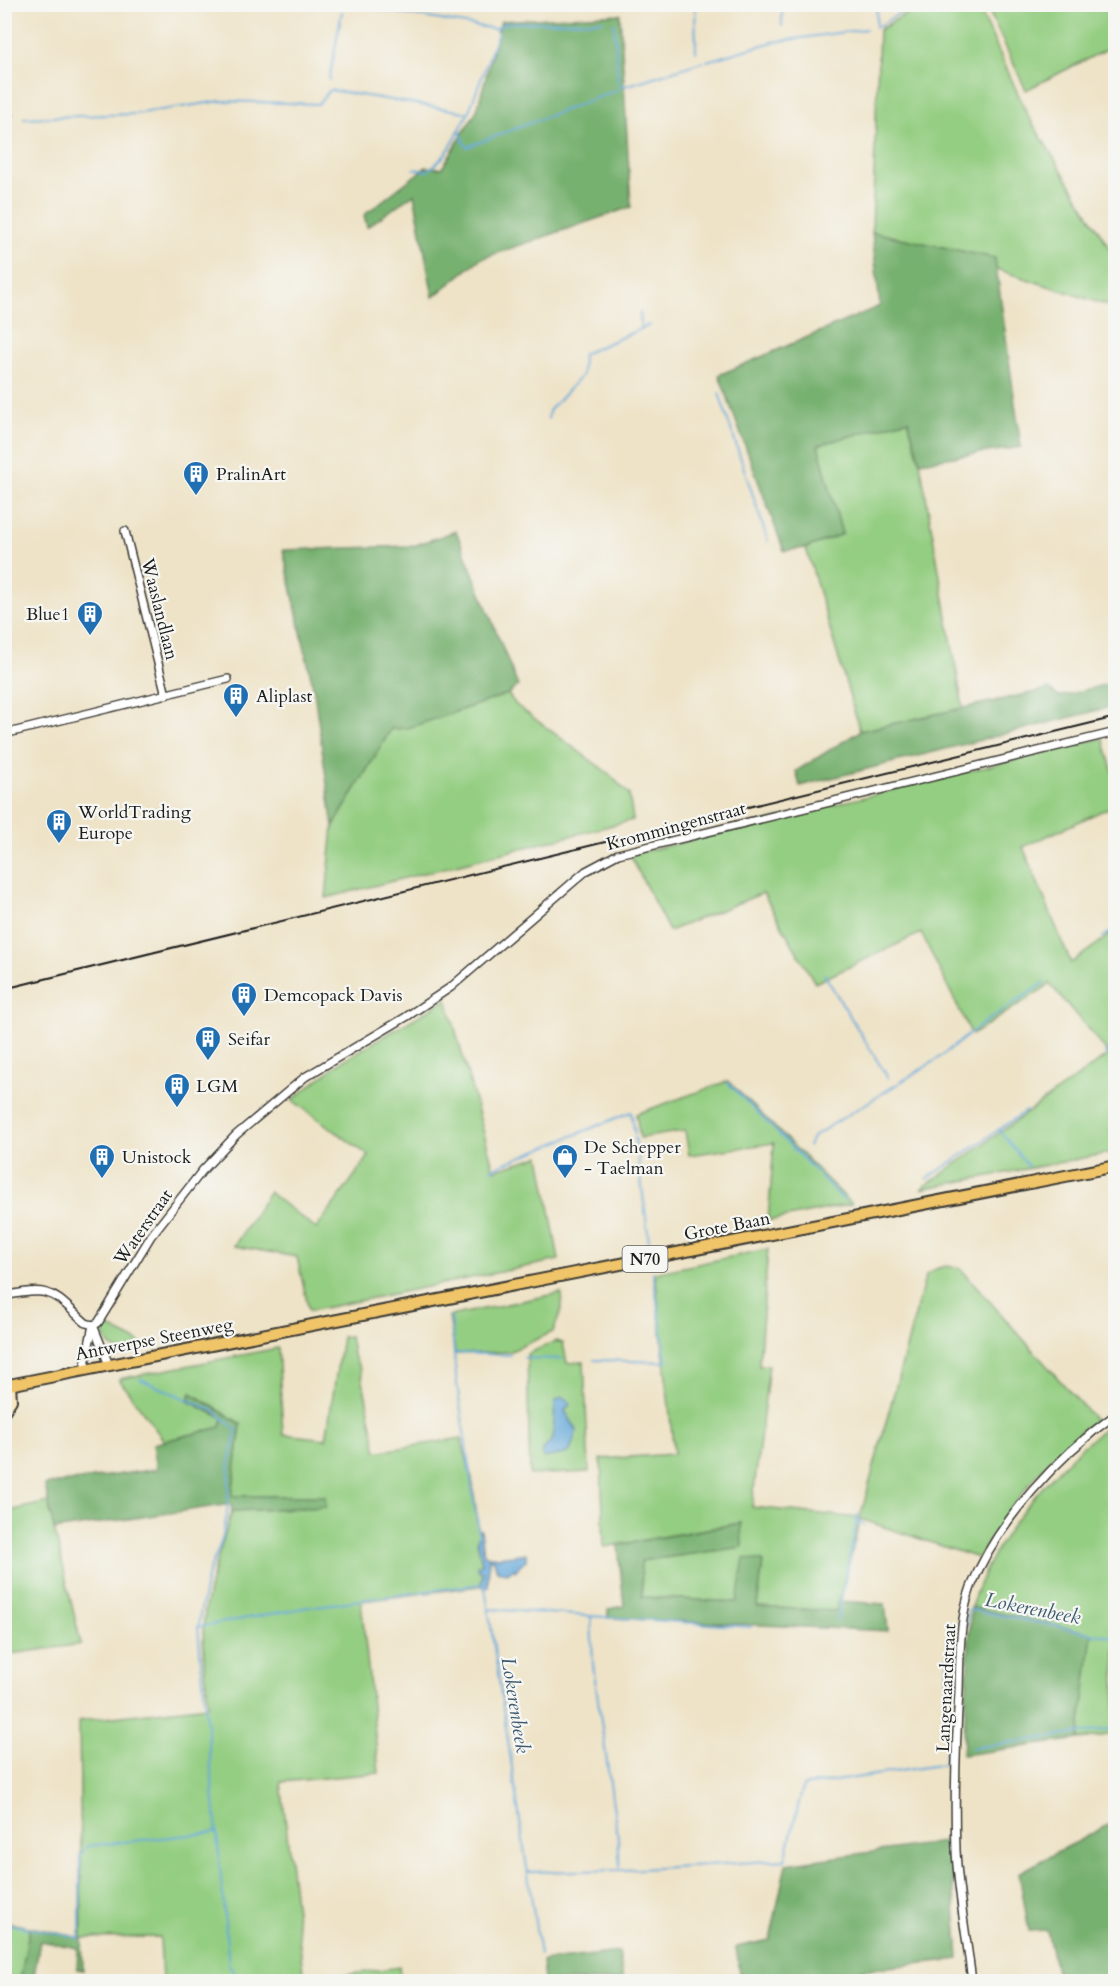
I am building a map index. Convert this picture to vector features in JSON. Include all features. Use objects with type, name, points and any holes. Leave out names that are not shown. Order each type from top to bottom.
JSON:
[{"type":"main road","name":"Grote Baan","points":[[309,1325],[1116,1166]]},
{"type":"main road","name":"Antwerpse Steenweg","points":[[7,1386],[309,1325]]},
{"type":"street","name":"Waaslandlaan","points":[[125,531],[166,695]]},
{"type":"street","points":[[4,734],[228,680]]},
{"type":"street","name":"Krommingenstraat","points":[[305,1077],[430,1003],[586,872],[610,857],[1116,732]]},
{"type":"street","name":"Waterstraat","points":[[93,1325],[98,1323],[151,1236],[202,1171],[236,1135],[305,1077]]},
{"type":"street","points":[[4,1296],[30,1291],[50,1292],[86,1323],[93,1325]]},
{"type":"street","points":[[93,1325],[110,1365]]},
{"type":"street","points":[[84,1370],[93,1325]]},
{"type":"street","points":[[4,1411],[11,1400],[7,1386]]},
{"type":"street","name":"Langenaardstraat","points":[[972,1982],[957,1851],[956,1804],[961,1636],[970,1589],[987,1555],[1030,1493],[1068,1453],[1116,1414]]},
{"type":"green space","points":[[920,5],[978,5],[1028,116],[1115,257],[1115,308],[996,269],[994,258],[872,232],[879,30]]},
{"type":"green space","points":[[986,5],[1105,5],[1115,25],[1115,45],[1026,90]]},
{"type":"green space","points":[[620,14],[631,207],[480,259],[433,297],[414,194],[367,227],[364,215],[426,167],[442,168],[477,110],[501,21]]},
{"type":"green space","points":[[872,232],[995,258],[1021,447],[920,462],[908,420],[818,445],[842,534],[806,548],[784,551],[719,375],[880,306]]},
{"type":"green space","points":[[908,420],[920,462],[963,708],[860,731],[806,548],[842,534],[818,445]]},
{"type":"green space","points":[[456,531],[518,686],[508,694],[408,728],[391,729],[333,827],[314,691],[283,550],[413,546]]},
{"type":"green space","points":[[1115,682],[1115,706],[800,786],[796,771],[860,731],[1049,689],[1059,697]]},
{"type":"green space","points":[[508,694],[516,705],[608,773],[629,794],[633,820],[326,898],[333,827],[391,729],[408,728]]},
{"type":"green space","points":[[1103,738],[1115,780],[1115,805],[1023,847],[1071,963],[1115,931],[1115,1152],[921,1189],[1109,1054],[1050,984],[972,1035],[921,933],[815,983],[763,893],[669,931],[630,855]]},
{"type":"green space","points":[[447,999],[494,1170],[540,1156],[559,1260],[309,1311],[297,1257],[234,1246],[269,1192],[316,1229],[369,1156],[292,1100],[342,1061]]},
{"type":"green space","points":[[728,1081],[852,1204],[768,1221],[774,1143],[689,1155],[685,1131],[640,1138],[636,1114]]},
{"type":"green space","points":[[768,1249],[759,1366],[769,1365],[752,1507],[860,1518],[926,1275],[943,1267],[961,1269],[1095,1420],[1060,1450],[1030,1483],[978,1558],[860,1519],[837,1611],[757,1607],[763,1561],[744,1559],[738,1602],[642,1597],[641,1561],[741,1547],[741,1523],[604,1547],[601,1459],[674,1454],[655,1273]]},
{"type":"green space","points":[[561,1293],[562,1309],[553,1332],[509,1352],[455,1354],[449,1316]]},
{"type":"green space","points":[[103,1324],[139,1342],[140,1347],[125,1351],[114,1349],[106,1340]]},
{"type":"green space","points":[[350,1336],[353,1354],[361,1371],[377,1452],[461,1438],[472,1479],[486,1585],[361,1601],[379,1773],[281,1782],[304,1981],[162,1981],[160,1937],[82,1938],[79,1721],[208,1706],[203,1632],[212,1579],[232,1511],[326,1507],[325,1496],[232,1496],[241,1424],[191,1393],[189,1401],[223,1418],[221,1427],[164,1441],[119,1379],[278,1348],[283,1434],[326,1439],[342,1337]]},
{"type":"green space","points":[[556,1341],[563,1343],[567,1363],[584,1362],[589,1472],[530,1475],[527,1354]]},
{"type":"green space","points":[[191,1393],[241,1424],[232,1496],[325,1496],[326,1507],[232,1511],[231,1504],[54,1530],[45,1485],[157,1469],[153,1444],[221,1427],[223,1418],[188,1401]]},
{"type":"green space","points":[[1115,1420],[1115,1734],[1079,1739],[1092,1633],[971,1607],[994,1553],[1029,1503],[1070,1458]]},
{"type":"green space","points":[[48,1502],[81,1644],[5,1655],[5,1512]]},
{"type":"green space","points":[[741,1523],[742,1547],[641,1561],[642,1597],[737,1602],[744,1558],[763,1561],[757,1607],[836,1611],[838,1601],[885,1604],[888,1631],[608,1618],[608,1609],[624,1606],[618,1545]]},
{"type":"green space","points":[[971,1607],[1092,1633],[1079,1739],[963,1755]]},
{"type":"green space","points":[[1115,1821],[1115,1979],[1058,1981],[1047,1930],[1029,1931],[1019,1873]]},
{"type":"green space","points":[[950,1841],[959,1959],[807,1976],[808,1981],[741,1981],[736,1947],[770,1940],[786,1864]]},
{"type":"green space","points":[[4,1922],[30,1927],[20,1981],[5,1981]]},
{"type":"green space","points":[[30,1927],[82,1938],[83,1970],[77,1969],[78,1948],[40,1941],[33,1981],[20,1981]]},
{"type":"green space","points":[[619,1952],[623,1981],[544,1981],[542,1961]]},
{"type":"green space","points":[[399,1967],[401,1981],[304,1981]]},
{"type":"water","points":[[562,1397],[570,1404],[565,1411],[577,1430],[570,1451],[543,1458],[541,1452],[553,1439],[555,1401]]},
{"type":"water","points":[[481,1529],[484,1555],[499,1557],[526,1553],[526,1560],[515,1571],[514,1569],[507,1573],[497,1571],[494,1560],[489,1558],[488,1587],[485,1589],[481,1583],[483,1572],[479,1571],[477,1566],[482,1564],[477,1540]]},
{"type":"waterway","points":[[12,13],[13,4]]},
{"type":"waterway","points":[[345,4],[495,29],[498,33],[468,114]]},
{"type":"waterway","points":[[695,4],[696,52]]},
{"type":"waterway","points":[[782,4],[782,26]]},
{"type":"waterway","points":[[877,4],[876,28],[914,4]]},
{"type":"waterway","points":[[329,80],[342,12]]},
{"type":"waterway","points":[[496,28],[506,23],[603,21]]},
{"type":"waterway","points":[[614,23],[618,80],[622,87],[702,62]]},
{"type":"waterway","points":[[707,61],[773,42],[866,29]]},
{"type":"waterway","points":[[24,118],[135,114],[221,101],[318,104],[330,90],[465,112],[468,114],[460,129],[467,147],[617,90]]},
{"type":"waterway","points":[[4,110],[13,114]]},
{"type":"waterway","points":[[414,169],[427,171],[437,163],[446,153],[459,130]]},
{"type":"waterway","points":[[640,313],[641,328]]},
{"type":"waterway","points":[[548,419],[549,411],[582,375],[583,354],[650,325]]},
{"type":"waterway","points":[[719,393],[768,541]]},
{"type":"waterway","points":[[1103,937],[1116,928]]},
{"type":"waterway","points":[[824,974],[888,1078]]},
{"type":"waterway","points":[[808,1146],[814,1136],[936,1060],[985,1022],[1044,983]]},
{"type":"waterway","points":[[1112,1058],[1105,1053],[1116,1044]]},
{"type":"waterway","points":[[728,1083],[845,1201]]},
{"type":"waterway","points":[[927,1179],[1026,1111]]},
{"type":"waterway","points":[[491,1169],[631,1112],[635,1134]]},
{"type":"waterway","points":[[999,1130],[1028,1166]]},
{"type":"waterway","points":[[635,1138],[637,1151]]},
{"type":"waterway","points":[[638,1157],[649,1241]]},
{"type":"waterway","points":[[594,1360],[666,1362],[653,1272]]},
{"type":"waterway","points":[[451,1317],[456,1377],[479,1536]]},
{"type":"waterway","points":[[454,1353],[510,1355]]},
{"type":"waterway","points":[[524,1358],[562,1359]]},
{"type":"waterway","name":"Lokerenbeek","points":[[140,1379],[214,1411],[237,1430],[230,1460],[227,1515],[222,1540],[207,1577],[198,1627],[229,1965],[241,1982]]},
{"type":"waterway","points":[[837,1620],[858,1514]]},
{"type":"waterway","points":[[858,1520],[864,1525]]},
{"type":"waterway","name":"Lokerenbeek","points":[[198,1627],[309,1607],[482,1584]]},
{"type":"waterway","name":"Lokerenbeek","points":[[485,1587],[540,1955]]},
{"type":"waterway","points":[[488,1609],[751,1627]]},
{"type":"waterway","name":"Lokerenbeek","points":[[966,1625],[968,1610],[973,1610],[1116,1638]]},
{"type":"waterway","points":[[591,1616],[593,1665],[620,1867]]},
{"type":"waterway","name":"Lokerenbeek","points":[[528,1872],[625,1870],[785,1860],[803,1786],[945,1764],[948,1636]]},
{"type":"waterway","points":[[972,1748],[1116,1728]]},
{"type":"waterway","points":[[4,1923],[80,1938],[80,1856],[87,1846],[217,1832]]},
{"type":"railway","points":[[4,989],[1116,717]]},
{"type":"place","name":"PralinArt","points":[[196,497]]},
{"type":"place","name":"Blue1","points":[[90,637]]},
{"type":"place","name":"Aliplast","points":[[236,719]]},
{"type":"place","name":"WorldTrading Europe","points":[[59,845]]},
{"type":"place","name":"Demcopack Davis","points":[[244,1018]]},
{"type":"place","name":"Seifar","points":[[208,1062]]},
{"type":"place","name":"LGM","points":[[177,1109]]},
{"type":"place","name":"Unistock","points":[[102,1180]]},
{"type":"place","name":"De Schepper - Taelman","points":[[565,1180]]}]
